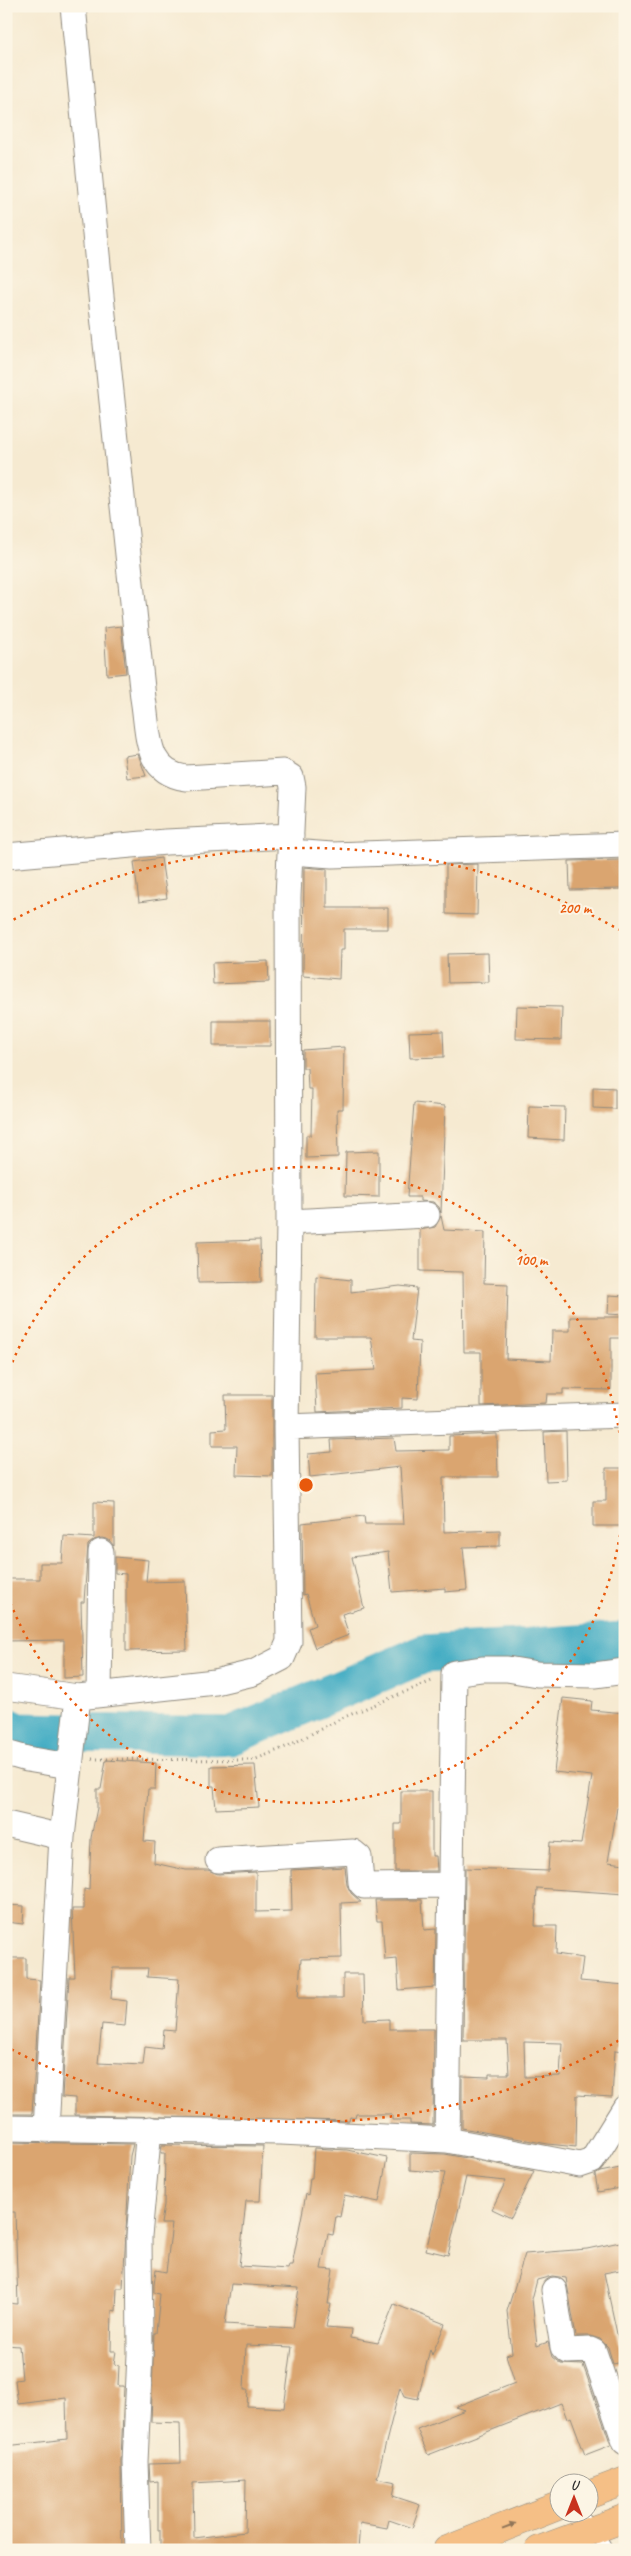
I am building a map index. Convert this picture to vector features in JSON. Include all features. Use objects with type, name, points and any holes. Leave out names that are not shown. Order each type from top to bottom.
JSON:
[{"type":"highway","points":[[598,2491],[625,2481]]},
{"type":"highway","points":[[447,2550],[548,2510]]},
{"type":"highway","points":[[539,2550],[625,2518]]},
{"type":"street","points":[[6,1687],[85,1699],[215,1682],[253,1673],[285,1655],[289,1642],[286,1427],[289,1222],[288,898],[293,786],[291,777],[287,774],[186,778],[175,776],[162,770],[153,756],[141,678],[74,6]]},
{"type":"street","points":[[6,856],[166,842],[291,844],[332,854],[625,845]]},
{"type":"street","points":[[289,1222],[427,1216]]},
{"type":"street","points":[[286,1427],[625,1415]]},
{"type":"street","points":[[46,2130],[62,1837],[70,1759],[85,1699],[101,1552]]},
{"type":"street","points":[[447,2140],[454,1673],[482,1669],[507,1669],[536,1674],[585,1675],[625,1671]]},
{"type":"street","points":[[6,1753],[28,1759],[70,1759]]},
{"type":"street","points":[[6,1824],[62,1837]]},
{"type":"street","points":[[218,1860],[353,1852],[359,1857],[364,1886],[450,1885]]},
{"type":"street","points":[[6,2128],[281,2132],[447,2140],[572,2164],[585,2164],[596,2155],[625,2108]]},
{"type":"street","points":[[138,2550],[135,2462],[140,2354],[139,2236],[149,2129]]},
{"type":"street","points":[[554,2290],[562,2347],[567,2352],[590,2350],[594,2352],[625,2442]]},
{"type":"path","points":[[70,1759],[254,1760],[281,1749],[342,1718],[454,1673]]},
{"type":"building","points":[[121,626],[126,673],[107,675],[104,628]]},
{"type":"building","points":[[138,754],[146,776],[127,778],[124,756]]},
{"type":"building","points":[[161,858],[167,898],[139,902],[134,862]]},
{"type":"building","points":[[621,860],[621,889],[570,890],[569,861]]},
{"type":"building","points":[[478,864],[477,915],[446,914],[446,865]]},
{"type":"building","points":[[304,867],[327,869],[327,908],[388,908],[388,929],[344,929],[344,950],[340,950],[339,979],[303,976]]},
{"type":"building","points":[[488,953],[489,982],[448,983],[447,954]]},
{"type":"building","points":[[268,961],[269,982],[213,984],[212,963]]},
{"type":"building","points":[[517,1006],[562,1007],[561,1040],[516,1039]]},
{"type":"building","points":[[213,1021],[270,1021],[270,1046],[213,1046]]},
{"type":"building","points":[[443,1031],[444,1057],[410,1058],[409,1032]]},
{"type":"building","points":[[344,1047],[343,1109],[337,1109],[338,1157],[306,1158],[306,1135],[311,1135],[312,1089],[308,1089],[307,1068],[303,1068],[303,1050]]},
{"type":"building","points":[[593,1087],[615,1088],[615,1109],[593,1108]]},
{"type":"building","points":[[414,1103],[445,1106],[441,1213],[439,1207],[433,1202],[420,1201],[420,1197],[407,1197]]},
{"type":"building","points":[[529,1106],[565,1107],[564,1140],[528,1138]]},
{"type":"building","points":[[379,1151],[379,1197],[345,1196],[346,1152]]},
{"type":"building","points":[[441,1216],[444,1230],[485,1232],[484,1283],[508,1284],[506,1359],[551,1361],[552,1331],[570,1331],[570,1317],[623,1317],[623,1338],[611,1338],[611,1390],[563,1389],[563,1394],[547,1394],[546,1403],[481,1406],[481,1352],[464,1352],[463,1272],[420,1271],[420,1230],[435,1227]]},
{"type":"building","points":[[260,1240],[261,1282],[198,1283],[197,1242]]},
{"type":"building","points":[[316,1276],[351,1280],[351,1292],[400,1286],[417,1288],[411,1341],[420,1342],[418,1399],[402,1398],[402,1408],[317,1412],[315,1373],[376,1370],[371,1337],[315,1337]]},
{"type":"building","points":[[609,1295],[625,1296],[625,1315],[608,1314]]},
{"type":"building","points":[[225,1395],[272,1395],[272,1476],[236,1475],[237,1446],[212,1446],[212,1430],[226,1429]]},
{"type":"building","points":[[566,1431],[567,1480],[546,1481],[544,1432]]},
{"type":"building","points":[[497,1434],[498,1477],[443,1477],[444,1532],[500,1530],[500,1546],[463,1547],[467,1590],[445,1592],[445,1588],[392,1592],[388,1552],[352,1557],[364,1608],[342,1614],[349,1635],[315,1648],[308,1628],[315,1625],[306,1594],[303,1595],[302,1523],[364,1516],[365,1524],[404,1524],[400,1467],[310,1477],[308,1454],[332,1452],[331,1440],[394,1438],[396,1451],[449,1450],[449,1436]]},
{"type":"building","points":[[606,1468],[625,1468],[625,1526],[593,1526],[593,1501],[606,1501]]},
{"type":"building","points":[[94,1502],[114,1503],[114,1546],[109,1540],[102,1538],[94,1540],[88,1545],[84,1602],[81,1602],[83,1677],[64,1678],[64,1640],[6,1641],[6,1579],[40,1579],[40,1563],[62,1563],[64,1536],[94,1538]]},
{"type":"building","points":[[115,1557],[148,1560],[146,1582],[185,1581],[187,1650],[126,1651],[126,1574],[115,1573]]},
{"type":"building","points":[[563,1698],[592,1701],[591,1710],[625,1713],[625,1809],[617,1808],[608,1862],[625,1864],[625,1894],[537,1888],[535,1926],[557,1926],[556,1954],[583,1958],[580,1981],[625,1985],[625,2051],[615,2050],[612,2097],[577,2095],[576,2147],[548,2144],[462,2128],[462,2076],[489,2077],[489,2074],[509,2074],[507,2040],[463,2040],[465,1868],[548,1871],[550,1842],[581,1844],[592,1776],[554,1772]],"holes":[[[524,2042],[562,2043],[560,2076],[525,2077]]]},
{"type":"building","points":[[106,1760],[156,1763],[155,1789],[148,1789],[144,1841],[155,1842],[154,1863],[186,1870],[208,1870],[218,1874],[256,1872],[256,1912],[292,1911],[291,1870],[345,1867],[347,1885],[351,1893],[361,1902],[341,1903],[342,1958],[301,1959],[298,1998],[343,1998],[343,1974],[363,1974],[364,2020],[389,2019],[389,2029],[434,2029],[433,2125],[410,2124],[410,2120],[392,2120],[392,2114],[356,2114],[355,2118],[350,2117],[349,2121],[75,2115],[75,2098],[62,2097],[69,1977],[75,1977],[72,1909],[84,1909],[84,1889],[89,1890],[91,1838],[97,1808],[97,1789],[101,1789]],"holes":[[[113,1968],[148,1968],[147,1977],[179,1979],[175,2031],[164,2030],[162,2049],[145,2047],[143,2065],[98,2063],[102,2024],[125,2026],[127,2001],[111,1999]]]},
{"type":"building","points":[[255,1765],[259,1807],[216,1809],[214,1786],[211,1786],[211,1766]]},
{"type":"building","points":[[401,1791],[432,1791],[432,1856],[436,1856],[437,1871],[395,1871],[395,1824],[401,1824]]},
{"type":"building","points":[[375,1900],[422,1900],[424,1930],[436,1929],[435,1987],[399,1990],[397,1959],[385,1960],[382,1921],[377,1921]]},
{"type":"building","points":[[6,1905],[24,1906],[23,1924],[6,1922]]},
{"type":"building","points":[[6,1958],[26,1958],[26,1979],[40,1980],[32,2114],[6,2114]]},
{"type":"building","points":[[6,2142],[133,2144],[130,2156],[123,2288],[117,2288],[116,2311],[112,2310],[111,2351],[116,2351],[114,2364],[119,2365],[118,2386],[124,2386],[121,2461],[122,2550],[6,2550],[6,2446],[67,2439],[66,2398],[18,2404],[15,2380],[22,2379],[19,2346],[6,2345],[6,2303],[18,2304],[15,2212],[6,2212]]},
{"type":"building","points":[[162,2145],[263,2146],[260,2201],[246,2201],[239,2266],[288,2269],[289,2265],[292,2265],[306,2194],[308,2195],[310,2178],[312,2178],[314,2148],[347,2150],[387,2158],[379,2202],[344,2195],[340,2217],[336,2216],[333,2235],[328,2234],[321,2269],[333,2270],[328,2304],[331,2304],[326,2327],[351,2329],[350,2338],[378,2343],[394,2304],[445,2324],[432,2355],[430,2349],[418,2399],[404,2396],[400,2387],[377,2478],[396,2482],[393,2496],[420,2505],[412,2528],[389,2520],[387,2528],[360,2523],[358,2550],[160,2550],[158,2481],[150,2482],[149,2464],[181,2463],[180,2423],[151,2422],[154,2333],[156,2333],[160,2294],[154,2293],[154,2285],[156,2270],[166,2272],[172,2224],[161,2224],[164,2205],[165,2153],[161,2153]],"holes":[[[231,2284],[299,2288],[293,2328],[225,2324]],[[246,2345],[292,2347],[284,2408],[247,2406],[248,2390],[244,2390]],[[246,2480],[245,2532],[194,2538],[193,2483]]]},
{"type":"building","points":[[410,2153],[445,2154],[534,2171],[511,2218],[492,2209],[506,2181],[466,2177],[448,2255],[426,2250],[445,2173],[410,2170]]},
{"type":"building","points":[[625,2167],[625,2187],[598,2192],[595,2175],[600,2172]]},
{"type":"building","points":[[620,2242],[625,2269],[604,2273],[623,2362],[613,2364],[608,2347],[600,2339],[590,2336],[576,2336],[566,2278],[552,2276],[537,2280],[532,2299],[537,2346],[548,2342],[552,2357],[561,2364],[583,2365],[611,2445],[585,2455],[571,2417],[567,2419],[561,2403],[428,2455],[417,2429],[465,2410],[455,2407],[515,2383],[506,2355],[512,2353],[507,2311],[525,2254],[587,2249]]},
{"type":"waterway","points":[[6,1726],[18,1732],[230,1736],[424,1654],[625,1641]]}]
